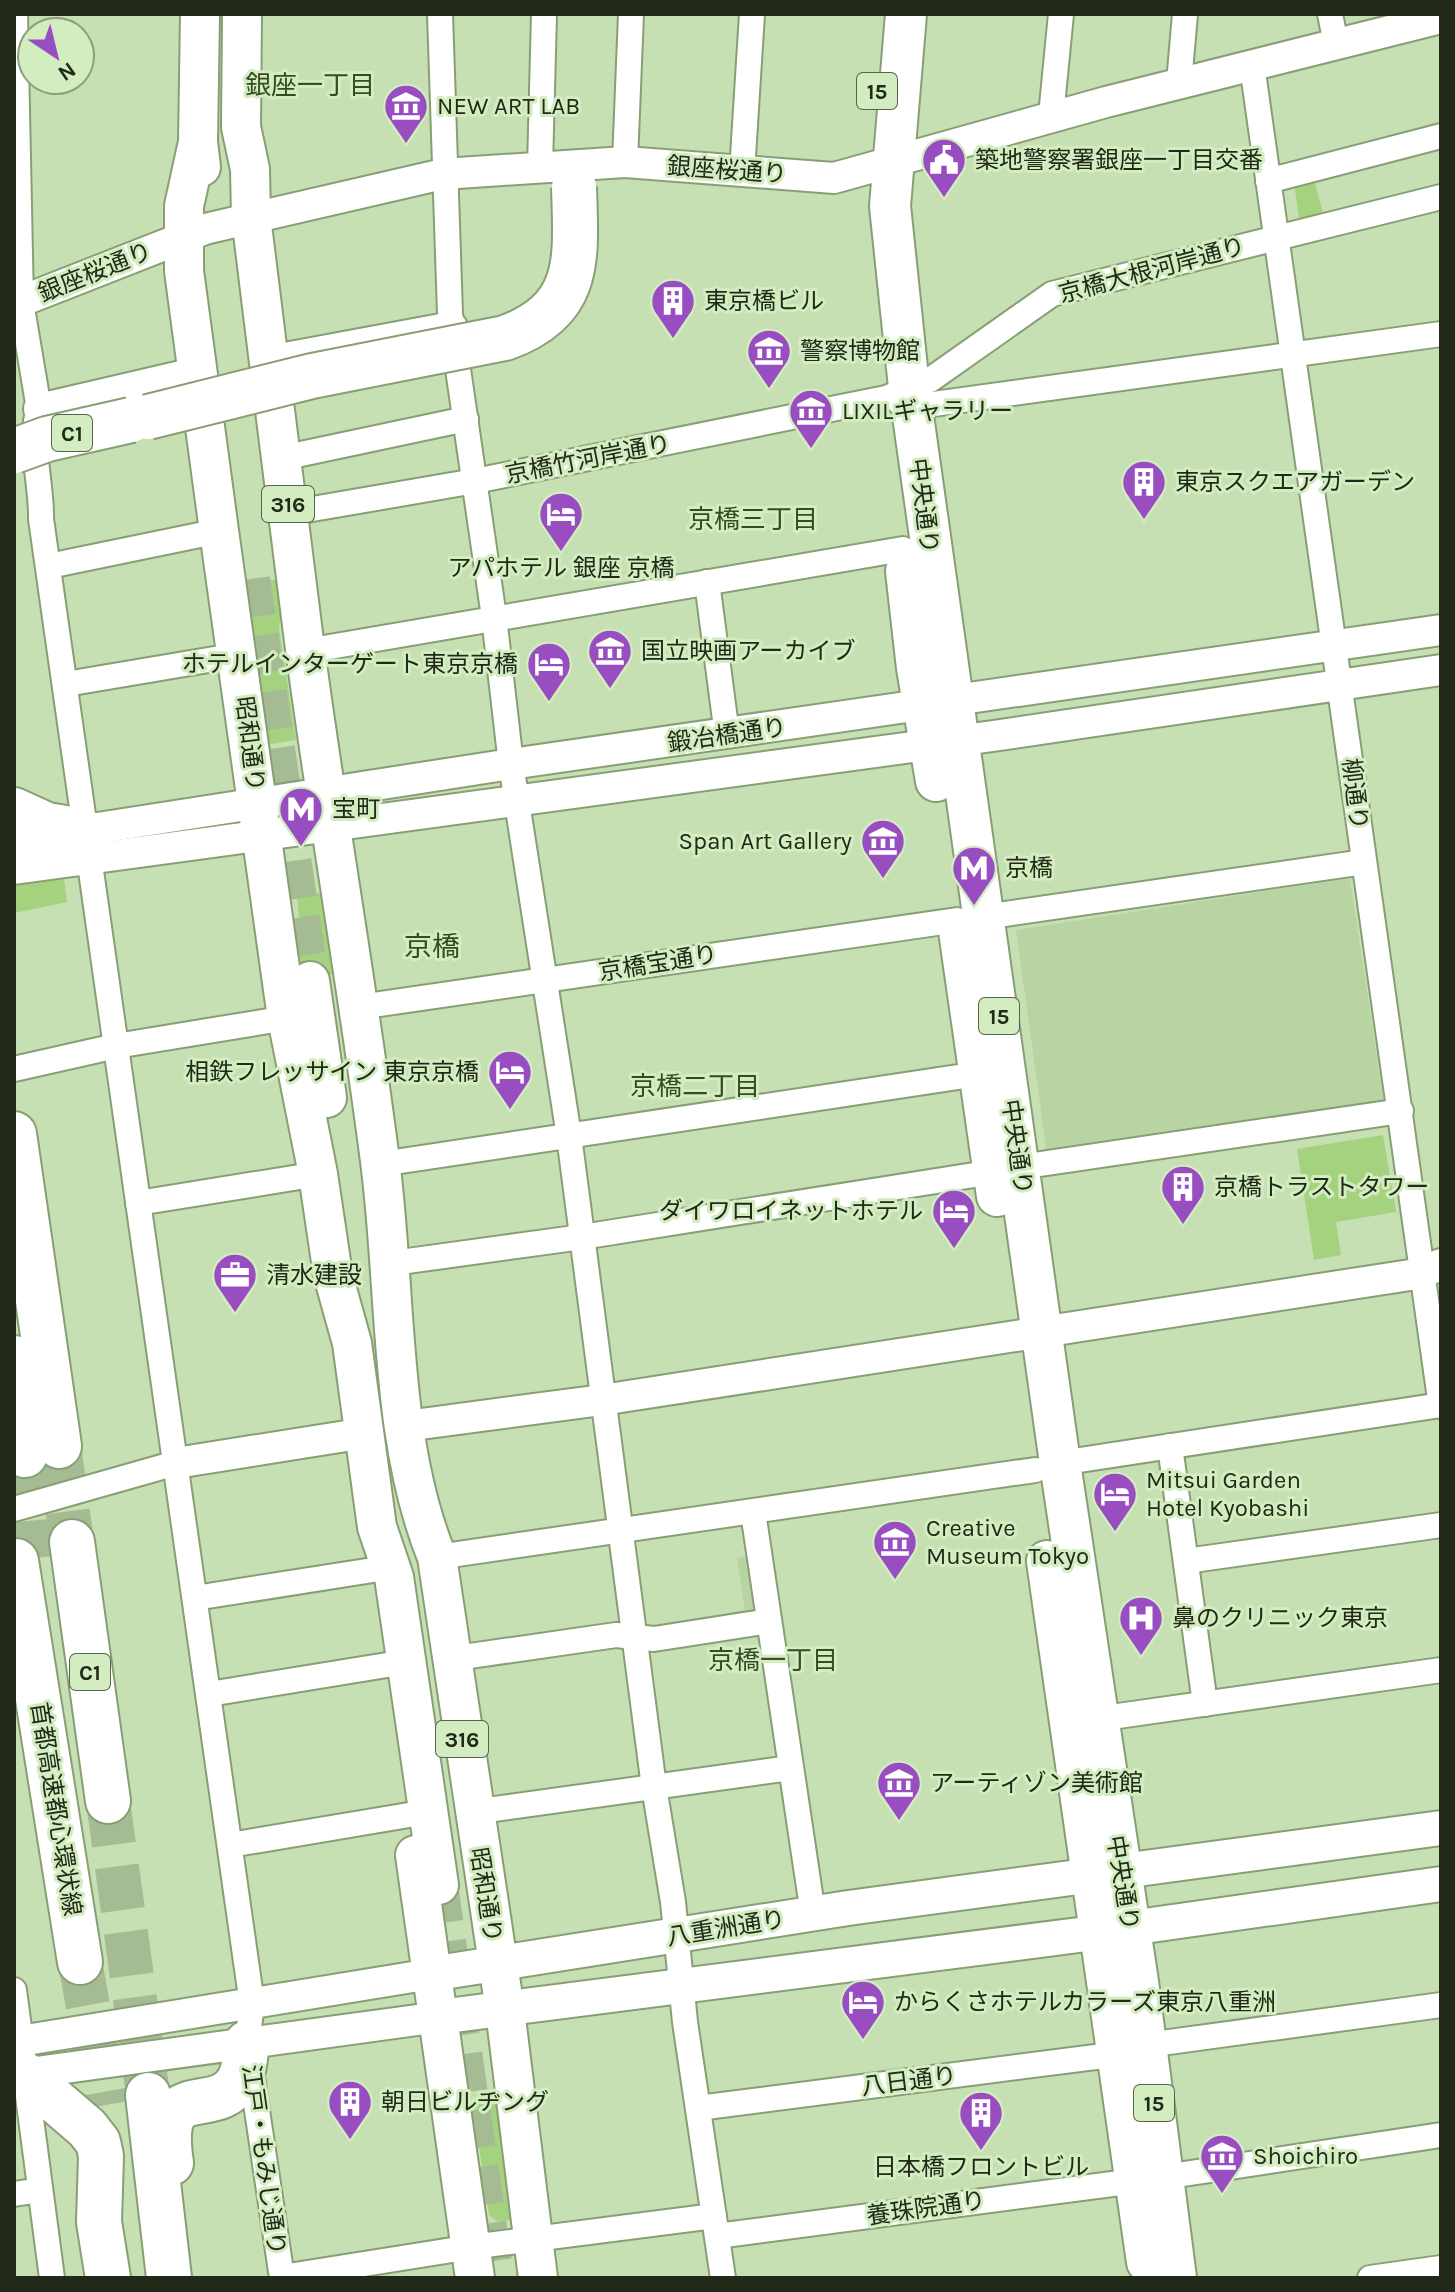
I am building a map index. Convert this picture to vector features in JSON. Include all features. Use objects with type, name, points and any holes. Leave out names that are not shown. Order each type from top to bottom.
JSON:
[{"type":"highway","name":"中央通り","points":[[881,164],[885,14]]},
{"type":"highway","name":"中央通り","points":[[906,14],[881,164],[866,210],[902,397],[940,723],[971,919],[1150,2179],[1176,2278]]},
{"type":"highway","name":"C1","points":[[14,451],[47,439],[312,376],[505,338],[527,330],[548,316],[568,288],[574,265],[562,173]]},
{"type":"highway","name":"中央通り","points":[[902,397],[903,549],[940,723]]},
{"type":"highway","points":[[14,810],[86,845]]},
{"type":"highway","name":"中央通り","points":[[971,919],[978,1074],[1006,1169]]},
{"type":"highway","points":[[14,1134],[42,1451],[14,1358]]},
{"type":"highway","name":"中央通り","points":[[1047,1466],[1097,1719],[1108,1875]]},
{"type":"highway","name":"首都高速都心環状線","points":[[80,1962],[51,1770],[41,1554],[108,1801]]},
{"type":"highway","points":[[171,2163],[168,2133],[173,2115],[188,2104],[226,2093],[235,2086],[240,2078],[249,2024]]},
{"type":"highway","points":[[18,2058],[98,2142],[101,2156],[99,2222],[108,2278]]},
{"type":"highway","points":[[148,2095],[169,2278]]},
{"type":"highway","points":[[106,2105],[133,2278]]},
{"type":"highway","name":"中央通り","points":[[1149,2278],[1150,2179]]},
{"type":"highway","points":[[180,2220],[193,2278]]},
{"type":"main road","name":"昭和通り","points":[[200,14],[198,142],[217,226],[262,577]]},
{"type":"main road","name":"昭和通り","points":[[242,14],[241,127],[250,169],[217,226],[198,372],[287,1018],[318,1174],[333,1275],[352,1343],[377,1527],[394,1577],[450,1883],[414,1569],[420,1516]]},
{"type":"main road","name":"昭和通り","points":[[217,226],[269,361],[306,651],[381,1164],[393,1263],[390,1306],[406,1426],[420,1516],[437,1557],[449,1659],[505,2010],[505,2266]]},
{"type":"main road","name":"昭和通り","points":[[352,1343],[353,1272],[321,979],[374,1268],[390,1306]]},
{"type":"main road","name":"昭和通り","points":[[377,1527],[373,1570],[431,1974],[439,2017],[505,2266]]},
{"type":"main road","name":"八重洲通り","points":[[431,1974],[813,1914],[1441,1828]]},
{"type":"main road","name":"八重洲通り","points":[[439,2017],[1116,1930],[1441,1884]]},
{"type":"street","name":"江戸・もみじ通り","points":[[15,14],[17,303],[39,409],[34,423],[42,488],[41,519],[230,1845],[249,2024],[282,2278]]},
{"type":"street","points":[[440,14],[443,174],[452,327],[494,617],[516,799],[569,1136],[654,1787],[723,2278]]},
{"type":"street","points":[[544,14],[562,173]]},
{"type":"street","points":[[625,162],[631,14]]},
{"type":"street","points":[[742,172],[752,14]]},
{"type":"street","points":[[1051,116],[1061,14]]},
{"type":"street","points":[[1179,83],[1185,14]]},
{"type":"street","points":[[1330,14],[1336,44]]},
{"type":"street","name":"銀座桜通り","points":[[17,303],[217,226],[443,174],[562,173],[625,162],[834,178],[1051,116],[1441,18]]},
{"type":"street","name":"柳通り","points":[[1252,65],[1341,684],[1384,1015],[1435,1272],[1441,1406]]},
{"type":"street","points":[[1268,181],[1441,136]]},
{"type":"street","name":"京橋大根河岸通り","points":[[902,397],[1052,294],[1441,197]]},
{"type":"street","points":[[269,361],[452,327]]},
{"type":"street","points":[[902,397],[969,398],[1441,334]]},
{"type":"street","points":[[963,358],[952,386],[969,398]]},
{"type":"street","points":[[39,409],[198,372]]},
{"type":"street","name":"京橋竹河岸通り","points":[[289,513],[475,481],[902,397]]},
{"type":"street","points":[[282,458],[466,419]]},
{"type":"street","points":[[49,566],[219,531]]},
{"type":"street","points":[[306,651],[903,549]]},
{"type":"street","points":[[707,582],[727,735]]},
{"type":"street","name":"鍛冶橋通り","points":[[14,869],[86,845],[330,809],[516,799],[940,723],[1334,646],[1441,630]]},
{"type":"street","points":[[66,684],[238,655]]},
{"type":"street","name":"鍛冶橋通り","points":[[330,809],[511,764],[727,735],[940,723],[1341,684],[1441,670]]},
{"type":"street","name":"鍛冶橋通り","points":[[14,841],[86,845]]},
{"type":"street","name":"京橋宝通り","points":[[359,1007],[1364,862]]},
{"type":"street","points":[[23,1068],[116,1046],[287,1018]]},
{"type":"street","points":[[381,1164],[978,1074]]},
{"type":"street","points":[[393,1263],[582,1237],[1006,1169],[1401,1111]]},
{"type":"street","points":[[138,1203],[318,1174]]},
{"type":"street","points":[[406,1426],[602,1400],[1435,1272]]},
{"type":"street","points":[[437,1557],[622,1532],[1441,1406]]},
{"type":"street","points":[[14,1509],[176,1463],[365,1433]]},
{"type":"street","points":[[1170,1446],[1205,1704]]},
{"type":"street","points":[[753,1512],[813,1914]]},
{"type":"street","points":[[1186,1561],[1441,1525]]},
{"type":"street","points":[[195,1598],[373,1570]]},
{"type":"street","points":[[449,1659],[616,1635],[654,1639],[769,1621]]},
{"type":"street","points":[[209,1694],[387,1665]]},
{"type":"street","points":[[1097,1719],[1441,1670]]},
{"type":"street","points":[[473,1812],[790,1768]]},
{"type":"street","points":[[230,1845],[409,1815]]},
{"type":"street","name":"八重洲通り","points":[[249,2024],[431,1974]]},
{"type":"street","points":[[14,1990],[18,2058],[52,2278]]},
{"type":"street","name":"八日通り","points":[[698,2108],[1441,2005]]},
{"type":"street","name":"八重洲通り","points":[[18,2058],[249,2024],[439,2017]]},
{"type":"street","name":"養珠院通り","points":[[282,2278],[505,2266],[715,2226],[1150,2179],[1441,2135]]},
{"type":"street","points":[[14,2194],[40,2190]]},
{"type":"street","points":[[1370,2278],[1441,2268]]},
{"type":"shaded area","points":[[1313,176],[1323,213],[1299,219],[1294,182]]},
{"type":"shaded area","points":[[286,578],[279,628],[296,740],[265,745],[241,584]]},
{"type":"shaded area","points":[[1350,878],[1384,1104],[1047,1154],[1016,930]]},
{"type":"shaded area","points":[[64,879],[67,902],[14,913],[14,886]]},
{"type":"shaded area","points":[[328,892],[339,973],[298,980],[301,941],[297,895]]},
{"type":"shaded area","points":[[1383,1135],[1396,1212],[1336,1222],[1341,1255],[1314,1260],[1297,1149]]},
{"type":"shaded area","points":[[751,1556],[759,1607],[745,1610],[737,1558]]},
{"type":"shaded area","points":[[501,2100],[513,2219],[498,2222],[489,2215],[473,2104]]},
{"type":"tunnel","points":[[251,579],[310,981]]},
{"type":"tunnel","points":[[59,1446],[72,1542]]},
{"type":"tunnel","points":[[25,1455],[35,1558]]},
{"type":"tunnel","points":[[108,1801],[148,2095]]},
{"type":"tunnel","points":[[439,1885],[494,2269]]},
{"type":"tunnel","points":[[80,1962],[106,2105]]},
{"type":"place","name":"NEW ART LAB","points":[[406,145]]},
{"type":"place","name":"築地警察署銀座一丁目交番","points":[[944,199]]},
{"type":"place","name":"東京橋ビル","points":[[673,340]]},
{"type":"place","name":"警察博物館","points":[[769,390]]},
{"type":"place","name":"LIXILギャラリー","points":[[811,450]]},
{"type":"place","name":"東京スクエアガーデン","points":[[1144,521]]},
{"type":"place","name":"アパホテル 銀座 京橋","points":[[561,553]]},
{"type":"place","name":"国立映画アーカイブ","points":[[610,690]]},
{"type":"place","name":"ホテルインターゲート東京京橋","points":[[549,703]]},
{"type":"place","name":"宝町","points":[[301,848]]},
{"type":"place","name":"Span Art Gallery","points":[[883,880]]},
{"type":"place","name":"京橋","points":[[974,907]]},
{"type":"place","name":"相鉄フレッサイン 東京京橋","points":[[510,1111]]},
{"type":"place","name":"京橋トラストタワー","points":[[1183,1226]]},
{"type":"place","name":"ダイワロイネットホテル","points":[[954,1250]]},
{"type":"place","name":"清水建設","points":[[235,1314]]},
{"type":"place","name":"Mitsui Garden Hotel Kyobashi","points":[[1115,1533]]},
{"type":"place","name":"Creative Museum Tokyo","points":[[895,1581]]},
{"type":"place","name":"鼻のクリニック東京","points":[[1141,1657]]},
{"type":"place","name":"アーティゾン美術館","points":[[899,1822]]},
{"type":"place","name":"からくさホテルカラーズ東京八重洲","points":[[863,2041]]},
{"type":"place","name":"朝日ビルヂング","points":[[350,2141]]},
{"type":"place","name":"日本橋フロントビル","points":[[981,2152]]},
{"type":"place","name":"Shoichiro","points":[[1222,2195]]},
{"type":"district","name":"銀座一丁目","points":[[310,85]]},
{"type":"district","name":"京橋三丁目","points":[[753,519]]},
{"type":"district","name":"京橋","points":[[432,946]]},
{"type":"district","name":"京橋二丁目","points":[[695,1086]]},
{"type":"district","name":"京橋一丁目","points":[[773,1660]]}]
